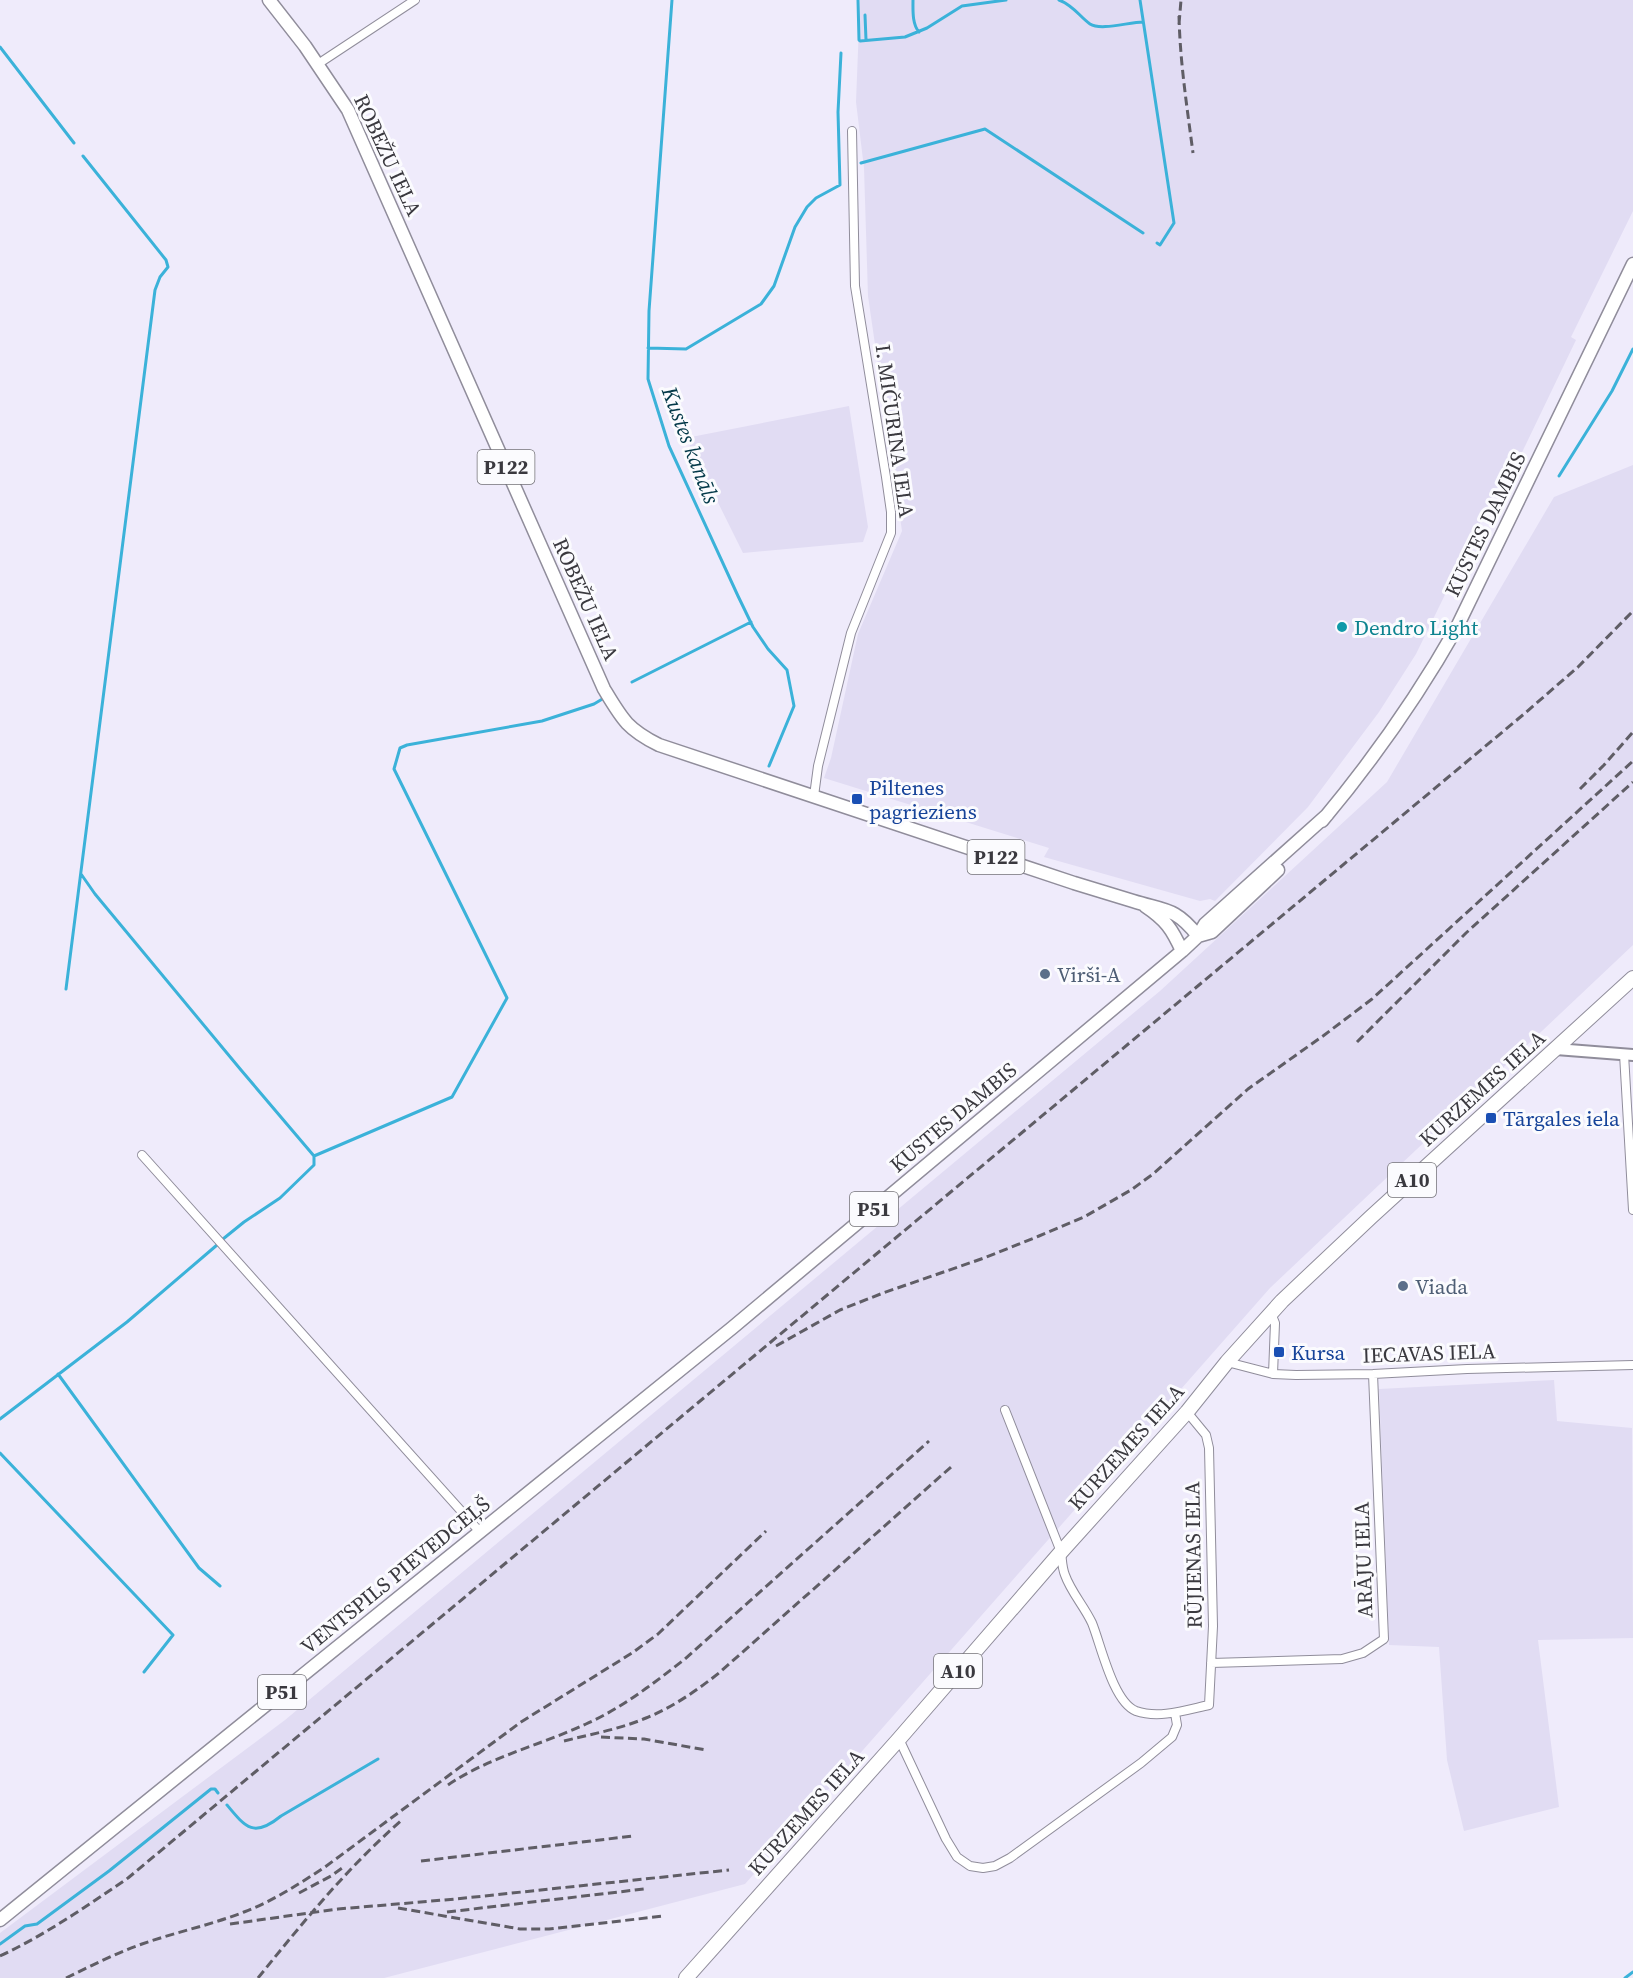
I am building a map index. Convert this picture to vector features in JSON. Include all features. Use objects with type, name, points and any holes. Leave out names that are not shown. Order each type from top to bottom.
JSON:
[{"type":"highway","name":"KURZEMES IELA","points":[[686,1978],[899,1739],[1060,1552],[1187,1412],[1227,1362],[1271,1313],[1371,1217],[1633,978]]},
{"type":"main road","name":"ROBEŽU IELA","points":[[269,0],[318,64],[348,110],[604,689],[622,719],[638,735],[659,745],[963,847],[1142,904],[1160,907],[1172,912],[1188,924],[1198,936]]},
{"type":"main road","name":"KUSTES DAMBIS","points":[[564,1464],[732,1328],[1182,951],[1198,936],[1205,924],[1327,815],[1394,728],[1430,673],[1456,627],[1633,264]]},
{"type":"main road","name":"ROBEŽU IELA","points":[[1142,904],[1173,930],[1182,951]]},
{"type":"main road","name":"VENTSPILS PIEVEDCEĻŠ","points":[[0,1920],[564,1464]]},
{"type":"street","points":[[318,64],[415,0]]},
{"type":"street","name":"I. MIČURINA IELA","points":[[814,796],[818,766],[851,633],[891,532],[891,512],[886,477],[855,286],[852,131]]},
{"type":"street","points":[[1556,1049],[1629,1055],[1633,1210]]},
{"type":"street","points":[[142,1155],[480,1532]]},
{"type":"street","points":[[1271,1313],[1275,1323],[1273,1374]]},
{"type":"street","name":"IECAVAS IELA","points":[[1227,1362],[1273,1374],[1373,1374],[1633,1365]]},
{"type":"street","name":"ARĀJU IELA","points":[[1211,1663],[1342,1659],[1363,1653],[1384,1639],[1373,1374]]},
{"type":"street","points":[[899,1739],[946,1839],[957,1857],[970,1866],[983,1868],[995,1866],[1010,1858],[1141,1763],[1172,1737],[1177,1725],[1175,1713],[1151,1714],[1135,1710],[1126,1704],[1113,1684],[1091,1622],[1065,1574],[1060,1552],[1005,1410]]},
{"type":"street","name":"RŪJIENAS IELA","points":[[1175,1713],[1209,1705],[1213,1626],[1209,1448],[1206,1435],[1187,1412]]},
{"type":"shaded area","points":[[860,0],[1633,0],[1633,211],[1571,337],[1576,340],[1513,471],[1506,470],[1416,654],[1379,712],[1308,807],[1215,901],[1210,899],[1200,901],[1044,857],[1049,848],[824,778],[831,758],[858,634],[902,531],[868,296],[864,168],[856,102]]},
{"type":"shaded area","points":[[849,406],[868,527],[863,542],[743,553],[686,438]]},
{"type":"shaded area","points":[[1633,465],[1633,945],[1270,1288],[745,1884],[384,1978],[0,1978],[0,1933],[285,1720],[1160,991],[1387,782],[1554,497]]},
{"type":"shaded area","points":[[1554,1380],[1557,1421],[1632,1428],[1633,1638],[1538,1640],[1559,1807],[1464,1831],[1447,1760],[1439,1647],[1389,1645],[1379,1389]]},
{"type":"waterway","name":"Kustes kanāls","points":[[672,0],[649,311],[648,379],[669,446],[738,596],[753,627],[768,649],[787,670],[794,706],[769,766]]},
{"type":"waterway","points":[[858,0],[860,41],[905,37],[927,28],[962,6],[1006,0]]},
{"type":"waterway","points":[[913,0],[914,21],[919,32]]},
{"type":"waterway","points":[[1059,0],[1095,26],[1143,22]]},
{"type":"waterway","points":[[1140,0],[1174,223],[1160,245],[1157,243]]},
{"type":"waterway","points":[[865,15],[866,40]]},
{"type":"waterway","points":[[0,47],[74,143]]},
{"type":"waterway","points":[[648,348],[686,349],[761,304],[774,286],[795,227],[807,207],[816,198],[840,185],[838,112],[841,53]]},
{"type":"waterway","points":[[861,163],[985,129],[1143,233]]},
{"type":"waterway","points":[[66,989],[155,290],[160,277],[168,267],[166,260],[83,156]]},
{"type":"waterway","points":[[1559,476],[1612,391],[1633,349]]},
{"type":"waterway","points":[[632,682],[751,622]]},
{"type":"waterway","points":[[314,1156],[452,1097],[507,998],[394,769],[400,748],[542,721],[594,704],[604,698]]},
{"type":"waterway","points":[[81,874],[95,894],[314,1156],[314,1165],[280,1198],[223,1239]]},
{"type":"waterway","points":[[0,1419],[127,1322],[217,1245]]},
{"type":"waterway","points":[[58,1374],[199,1568],[220,1586]]},
{"type":"waterway","points":[[0,1453],[173,1635],[144,1672]]},
{"type":"waterway","points":[[227,1805],[245,1824],[257,1828],[264,1827],[378,1759]]},
{"type":"waterway","points":[[0,1944],[25,1926],[37,1924],[109,1871],[211,1789],[215,1789],[218,1793]]},
{"type":"waterway","points":[[1625,1978],[1633,1972]]},
{"type":"railway","points":[[1179,24],[1181,0]]},
{"type":"railway","points":[[1179,16],[1182,67],[1193,153]]},
{"type":"railway","points":[[0,1956],[49,1929],[128,1878],[1524,714],[1578,667],[1633,611]]},
{"type":"railway","points":[[1580,789],[1633,732]]},
{"type":"railway","points":[[776,1346],[840,1310],[1039,1236],[1084,1217],[1131,1190],[1153,1174],[1248,1089],[1372,999],[1633,761]]},
{"type":"railway","points":[[1357,1042],[1466,933],[1633,782]]},
{"type":"railway","points":[[448,1785],[481,1767],[599,1718],[650,1686],[685,1659],[929,1441]]},
{"type":"railway","points":[[564,1741],[636,1722],[675,1704],[702,1686],[951,1467]]},
{"type":"railway","points":[[66,1978],[132,1948],[255,1908],[305,1880],[521,1722],[632,1653],[658,1634],[766,1531]]},
{"type":"railway","points":[[601,1737],[644,1739],[706,1750]]},
{"type":"railway","points":[[258,1978],[345,1875],[403,1819]]},
{"type":"railway","points":[[421,1861],[633,1836]]},
{"type":"railway","points":[[299,1893],[345,1866]]},
{"type":"railway","points":[[230,1924],[338,1909],[729,1870]]},
{"type":"railway","points":[[447,1912],[644,1889]]},
{"type":"railway","points":[[398,1908],[520,1929],[549,1929],[664,1916]]},
{"type":"place","name":"Dendro Light","points":[[1342,627]]},
{"type":"place","name":"Piltenes pagrieziens","points":[[857,799]]},
{"type":"place","name":"Virši-A","points":[[1045,974]]},
{"type":"place","name":"Tārgales iela","points":[[1491,1118]]},
{"type":"place","name":"Viada","points":[[1403,1286]]},
{"type":"place","name":"Kursa","points":[[1279,1352]]}]
